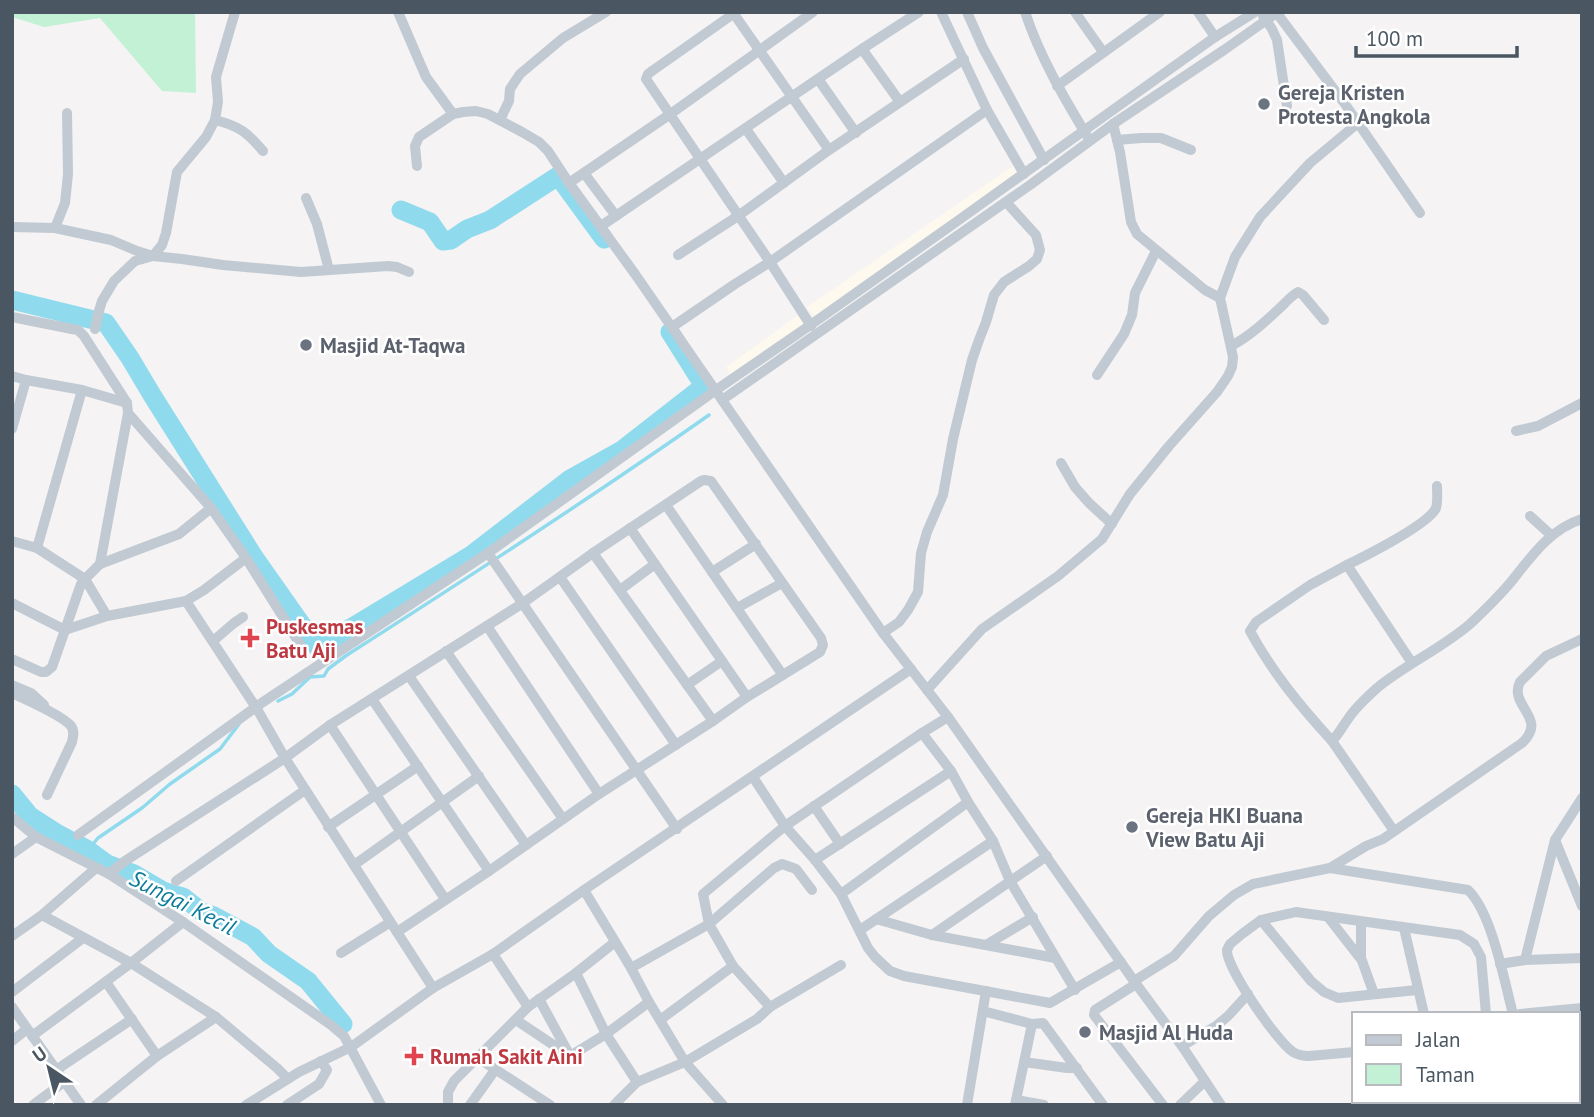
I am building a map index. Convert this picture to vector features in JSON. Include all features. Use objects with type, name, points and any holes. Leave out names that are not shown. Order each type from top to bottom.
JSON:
[{"type":"street","points":[[96,328],[97,314],[114,281],[135,261],[153,256],[162,245],[177,172],[206,137],[215,120],[218,102],[216,77],[235,12]]},
{"type":"street","points":[[398,12],[426,77],[453,114]]},
{"type":"street","points":[[500,120],[509,101],[510,89],[520,75],[589,17],[606,12]]},
{"type":"street","points":[[569,183],[670,115],[813,12]]},
{"type":"street","points":[[601,226],[919,12]]},
{"type":"street","points":[[941,12],[987,110],[1024,174]]},
{"type":"street","points":[[967,12],[983,48],[1044,160]]},
{"type":"street","points":[[1024,12],[1034,41],[1057,86],[1091,141]]},
{"type":"street","points":[[1075,12],[1103,52]]},
{"type":"street","points":[[1137,12],[1144,22]]},
{"type":"street","points":[[1057,86],[1160,12]]},
{"type":"street","points":[[1198,12],[1215,37]]},
{"type":"street","points":[[78,835],[325,659],[492,558],[716,390],[1215,37],[1261,15],[1277,12],[1420,213]]},
{"type":"street","points":[[810,326],[770,262],[648,83],[648,74],[735,13],[829,150]]},
{"type":"street","points":[[1261,15],[1277,40],[1287,106]]},
{"type":"street","points":[[722,400],[1006,202],[1261,15]]},
{"type":"street","points":[[862,49],[900,102]]},
{"type":"street","points":[[678,255],[964,59]]},
{"type":"street","points":[[818,79],[856,133]]},
{"type":"street","points":[[672,327],[987,110]]},
{"type":"street","points":[[417,166],[415,146],[423,134],[453,114],[476,111],[500,120],[548,150],[883,633],[948,717],[1221,1105]]},
{"type":"street","points":[[55,228],[65,202],[68,174],[67,113]]},
{"type":"street","points":[[215,120],[234,125],[263,151]]},
{"type":"street","points":[[926,690],[982,629],[1058,576],[1102,539],[1130,495],[1217,392],[1232,366],[1231,346],[1220,298],[1235,257],[1260,217],[1310,163],[1358,123]]},
{"type":"street","points":[[1113,124],[1131,222],[1137,234],[1205,290],[1220,298]]},
{"type":"street","points":[[746,129],[784,183]]},
{"type":"street","points":[[1117,140],[1161,138],[1191,150]]},
{"type":"street","points":[[584,173],[615,216]]},
{"type":"street","points":[[306,198],[317,225],[328,270]]},
{"type":"street","points":[[883,633],[899,622],[918,592],[921,553],[943,495],[972,360],[994,295],[1004,282],[1037,259],[1040,250],[1036,235],[1006,202]]},
{"type":"street","points":[[12,227],[55,228],[111,240],[153,256],[223,265],[301,272],[387,266],[409,272]]},
{"type":"street","points":[[1097,375],[1124,334],[1132,315],[1135,293],[1156,251]]},
{"type":"street","points":[[1231,346],[1241,341],[1295,293],[1304,295],[1324,320]]},
{"type":"street","points":[[12,317],[78,330],[84,336],[127,408],[211,508],[303,649]]},
{"type":"street","points":[[12,376],[82,390],[127,408]]},
{"type":"street","points":[[12,429],[26,380]]},
{"type":"street","points":[[37,548],[82,390]]},
{"type":"street","points":[[1516,431],[1538,426],[1582,403]]},
{"type":"street","points":[[100,564],[127,408]]},
{"type":"street","points":[[1061,463],[1075,487],[1112,524]]},
{"type":"street","points":[[112,872],[285,758],[330,725],[523,603],[593,552],[701,481],[711,481],[821,638],[823,645],[820,652],[637,768],[397,932]]},
{"type":"street","points":[[1394,831],[1332,741],[1296,701],[1261,652],[1250,631],[1256,622],[1310,585],[1370,554],[1424,521],[1436,508],[1437,486]]},
{"type":"street","points":[[666,505],[782,674]]},
{"type":"street","points":[[12,659],[46,672],[52,667],[81,584],[100,564],[178,534],[211,508]]},
{"type":"street","points":[[1530,516],[1551,535]]},
{"type":"street","points":[[1332,741],[1376,689],[1470,623],[1551,535],[1582,519]]},
{"type":"street","points":[[630,528],[747,697]]},
{"type":"street","points":[[12,541],[37,548],[85,579],[107,617]]},
{"type":"street","points":[[712,572],[755,544]]},
{"type":"street","points":[[593,552],[713,721]]},
{"type":"street","points":[[12,603],[65,630],[107,617],[186,601],[246,558]]},
{"type":"street","points":[[492,558],[677,829]]},
{"type":"street","points":[[620,590],[655,564]]},
{"type":"street","points":[[1347,565],[1412,663]]},
{"type":"street","points":[[559,577],[676,745]]},
{"type":"street","points":[[737,608],[782,583]]},
{"type":"street","points":[[186,601],[256,707],[389,923],[433,988]]},
{"type":"street","points":[[213,641],[243,617]]},
{"type":"street","points":[[487,626],[599,794]]},
{"type":"street","points":[[1163,1105],[1094,1015],[1095,1010],[1174,956],[1209,916],[1234,895],[1253,884],[1330,868],[1394,831],[1522,743],[1529,736],[1532,722],[1517,694],[1517,687],[1546,656],[1582,639]]},
{"type":"street","points":[[446,651],[563,819]]},
{"type":"street","points":[[687,685],[722,661]]},
{"type":"street","points":[[246,1105],[288,1079],[351,1047],[433,988],[493,954],[911,670]]},
{"type":"street","points":[[409,676],[526,845]]},
{"type":"street","points":[[12,685],[31,693],[53,714]]},
{"type":"street","points":[[12,693],[53,714],[71,726],[74,733],[47,795]]},
{"type":"street","points":[[372,699],[489,870]]},
{"type":"street","points":[[770,1007],[733,966],[709,924],[703,894],[785,826],[948,717]]},
{"type":"street","points":[[330,725],[445,899]]},
{"type":"street","points":[[922,733],[951,771],[993,841],[1075,990]]},
{"type":"street","points":[[328,827],[418,766]]},
{"type":"street","points":[[815,860],[951,771]]},
{"type":"street","points":[[354,865],[478,776]]},
{"type":"street","points":[[753,777],[785,826],[841,894],[868,948],[890,971],[904,976],[1050,1003],[1121,962]]},
{"type":"street","points":[[176,881],[305,790]]},
{"type":"street","points":[[1525,960],[1555,840],[1582,798]]},
{"type":"street","points":[[841,894],[968,802]]},
{"type":"street","points":[[814,806],[840,844]]},
{"type":"street","points":[[12,817],[36,837],[96,868],[112,872],[344,1036],[381,1105]]},
{"type":"street","points":[[12,854],[36,837]]},
{"type":"street","points":[[1555,840],[1582,906]]},
{"type":"street","points":[[860,930],[993,841]]},
{"type":"street","points":[[932,935],[1047,856]]},
{"type":"street","points":[[631,968],[709,924],[782,864],[796,869],[812,890]]},
{"type":"street","points":[[12,936],[42,915],[96,868]]},
{"type":"street","points":[[1330,868],[1468,890],[1484,913],[1512,1012]]},
{"type":"street","points":[[584,890],[685,1062],[723,1105]]},
{"type":"street","points":[[1352,1052],[1301,1056],[1294,1052],[1248,994],[1228,960],[1227,950],[1230,944],[1261,919],[1296,912],[1460,935],[1474,944],[1481,957],[1486,1012]]},
{"type":"street","points":[[42,915],[131,963],[216,1017],[288,1079]]},
{"type":"street","points":[[1328,917],[1361,958],[1374,994]]},
{"type":"street","points":[[986,945],[1033,918]]},
{"type":"street","points":[[876,919],[932,935],[1055,958]]},
{"type":"street","points":[[1261,919],[1311,981],[1324,992],[1338,998],[1417,990]]},
{"type":"street","points":[[12,1041],[30,1033],[106,982],[183,922]]},
{"type":"street","points":[[1361,922],[1361,958]]},
{"type":"street","points":[[341,953],[389,923]]},
{"type":"street","points":[[1404,928],[1423,1012]]},
{"type":"street","points":[[12,992],[83,937]]},
{"type":"street","points":[[448,1105],[450,1086],[528,1007],[615,942]]},
{"type":"street","points":[[493,954],[528,1007]]},
{"type":"street","points":[[1500,964],[1525,960],[1582,958]]},
{"type":"street","points":[[614,1105],[637,1082],[685,1062],[841,965]]},
{"type":"street","points":[[660,1020],[733,966]]},
{"type":"street","points":[[576,973],[606,1034],[637,1082]]},
{"type":"street","points":[[106,982],[157,1056]]},
{"type":"street","points":[[967,1105],[986,991]]},
{"type":"street","points":[[1182,1046],[1216,1026],[1248,994]]},
{"type":"street","points":[[539,999],[570,1056]]},
{"type":"street","points":[[570,1056],[606,1034],[649,1002]]},
{"type":"street","points":[[12,1007],[81,1105]]},
{"type":"street","points":[[1545,1012],[1582,1009]]},
{"type":"street","points":[[983,1011],[1032,1024],[1044,1023],[1099,1103]]},
{"type":"street","points":[[96,1105],[157,1056],[216,1017]]},
{"type":"street","points":[[56,1070],[132,1019]]},
{"type":"street","points":[[516,1020],[570,1056]]},
{"type":"street","points":[[1032,1024],[1015,1102],[1044,1105]]},
{"type":"street","points":[[478,1058],[550,1105]]},
{"type":"street","points":[[287,1105],[319,1084],[327,1070],[321,1061]]},
{"type":"street","points":[[1024,1062],[1077,1068]]},
{"type":"street","points":[[470,1105],[495,1070]]},
{"type":"street","points":[[1180,1105],[1205,1081]]},
{"type":"street","points":[[33,1105],[65,1082]]},
{"type":"street","points":[[370,1105],[372,1088]]},
{"type":"shaded area","points":[[1013,166],[1019,176],[815,319],[807,307]]},
{"type":"shaded area","points":[[801,313],[807,324],[732,378],[726,367]]},
{"type":"green space","points":[[12,12],[195,12],[196,93],[162,91],[100,18],[44,27],[12,17]]},
{"type":"waterway","points":[[401,210],[430,222],[443,241],[451,240],[467,229],[490,220],[558,176],[604,239]]},
{"type":"waterway","points":[[12,300],[106,323],[254,557],[318,648],[470,556],[570,479],[622,450],[704,386],[670,332]]},
{"type":"waterway","points":[[278,701],[292,694],[310,677],[324,676],[328,669],[347,655],[530,537],[709,415]]},
{"type":"waterway","points":[[88,850],[98,838],[220,749],[239,724]]},
{"type":"waterway","name":"Sungai Kecil","points":[[12,794],[30,816],[107,864],[134,874],[163,891],[183,897],[202,912],[253,937],[269,954],[308,981],[343,1024]]},
{"type":"place","name":"Gereja Kristen Protesta Angkola","points":[[1264,104]]},
{"type":"place","name":"Masjid At-Taqwa","points":[[306,345]]},
{"type":"place","name":"Puskesmas Batu Aji","points":[[250,638]]},
{"type":"place","name":"Gereja HKI Buana View Batu Aji","points":[[1132,827]]},
{"type":"place","name":"Masjid Al Huda","points":[[1085,1032]]},
{"type":"place","name":"Rumah Sakit Aini","points":[[414,1056]]}]
